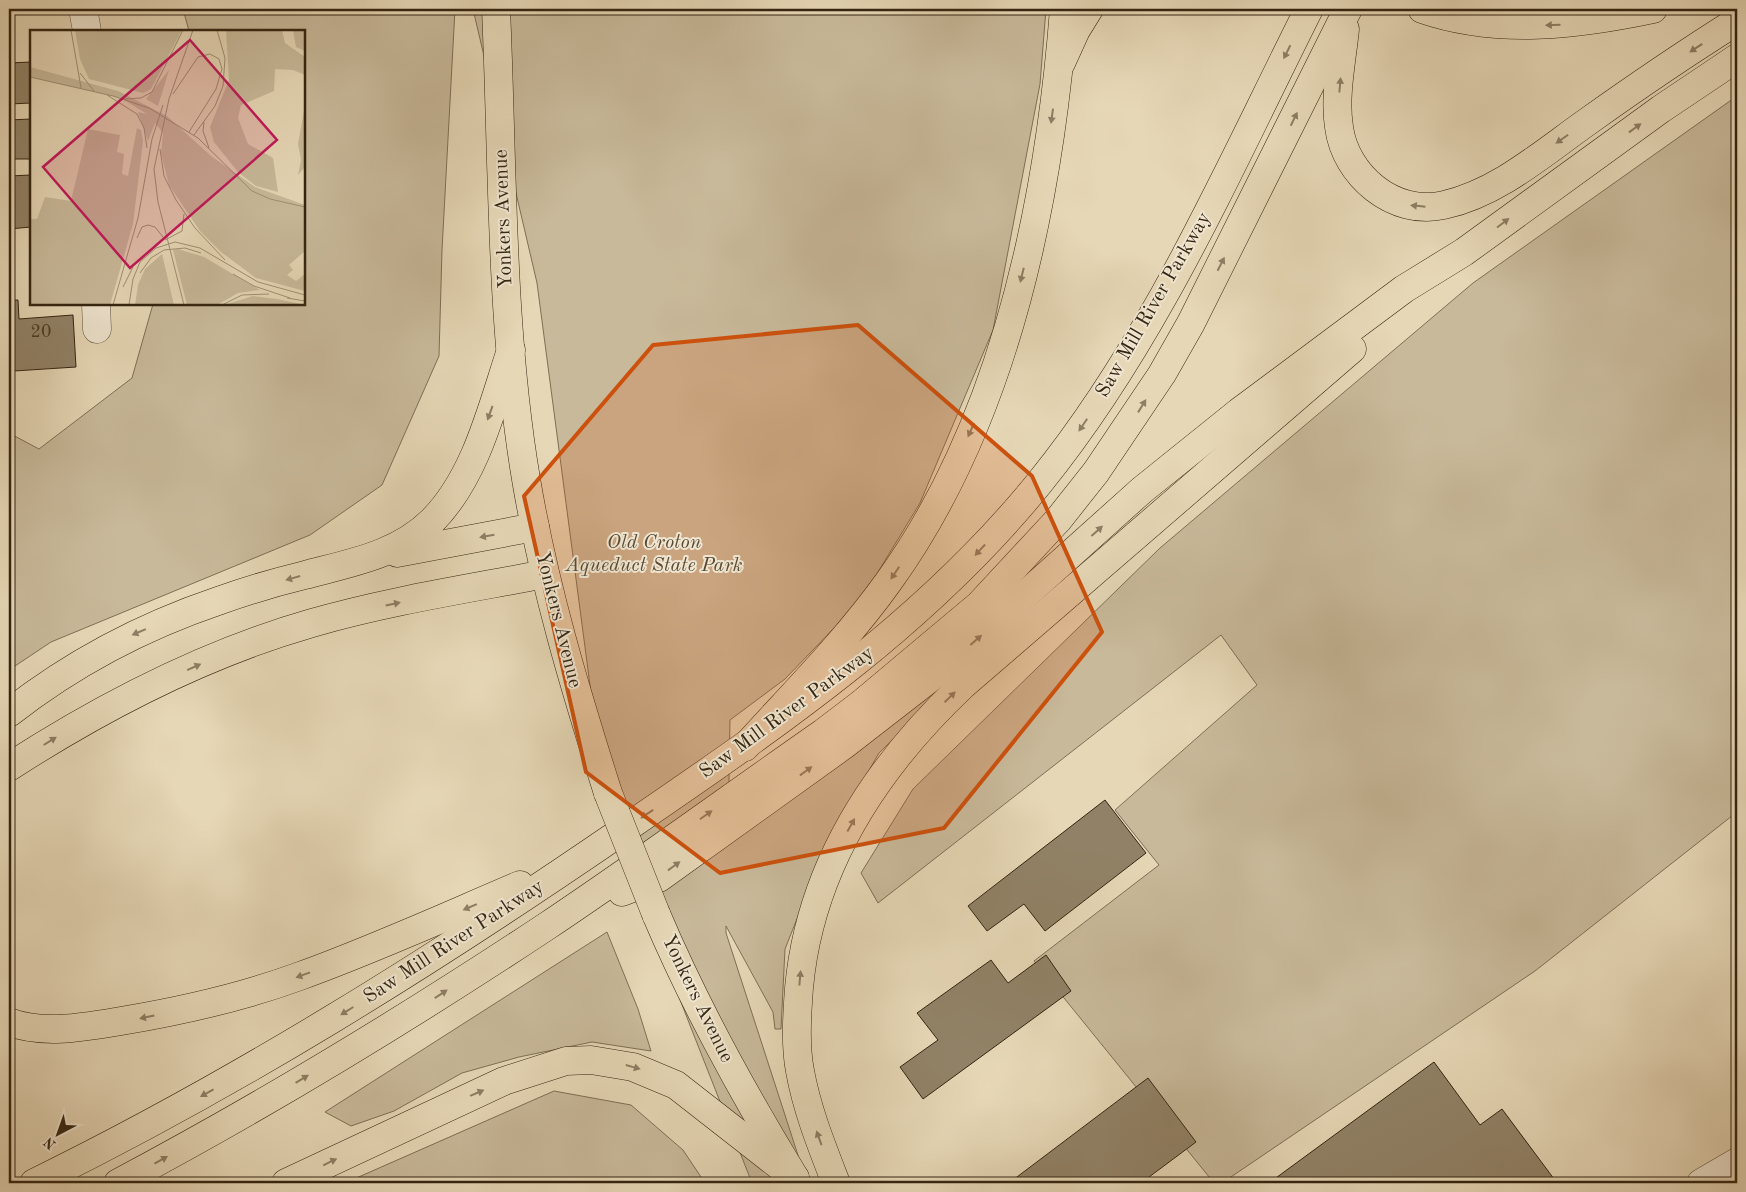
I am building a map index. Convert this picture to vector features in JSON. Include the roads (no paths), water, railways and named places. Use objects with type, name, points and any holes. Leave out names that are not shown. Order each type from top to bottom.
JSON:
[{"type":"main road","name":"Yonkers Avenue","points":[[496,9],[502,215],[510,350],[526,478],[545,574],[574,683],[608,793],[656,914],[705,1022],[797,1180]]},
{"type":"main road","points":[[745,747],[830,653],[888,582],[933,510],[955,466],[994,372],[1021,278],[1040,188],[1059,68],[1064,9]]},
{"type":"main road","points":[[1059,68],[1076,30],[1090,9]]},
{"type":"main road","name":"Saw Mill River Parkway","points":[[34,1183],[152,1123],[286,1048],[440,953],[745,747],[826,688],[919,611],[1002,527],[1057,460],[1110,386],[1142,334],[1198,229],[1309,9]]},
{"type":"main road","points":[[1422,9],[1434,13],[1499,24],[1533,25],[1587,22],[1653,9]]},
{"type":"main road","points":[[1347,11],[1338,126],[1346,152],[1357,171],[1385,196],[1407,205],[1432,207],[1470,197],[1510,176],[1737,21]]},
{"type":"main road","name":"Saw Mill River Parkway","points":[[118,1183],[196,1141],[341,1056],[566,913],[861,704],[972,611],[1019,564],[1058,520],[1131,424],[1162,374],[1218,270],[1347,11]]},
{"type":"main road","points":[[566,913],[658,878],[844,745],[947,665],[1113,516],[1202,441],[1404,289],[1464,252],[1661,109],[1737,58]]},
{"type":"main road","points":[[836,1183],[818,1136],[800,1070],[797,1035],[801,969],[807,930],[821,885],[851,823],[886,768],[908,740],[963,685],[1298,395],[1412,301],[1464,252]]},
{"type":"main road","points":[[9,713],[44,686],[87,658],[129,636],[218,601],[376,555],[401,545],[424,529],[443,508],[468,467],[479,442],[510,350]]},
{"type":"main road","points":[[340,566],[535,527]]},
{"type":"main road","points":[[9,768],[113,705],[196,666],[274,635],[345,614],[545,574]]},
{"type":"main road","points":[[9,1022],[31,1027],[72,1028],[140,1018],[245,994],[350,958],[579,860]]},
{"type":"main road","points":[[286,1183],[504,1081],[566,1061],[592,1060],[633,1067],[676,1085],[797,1180]]},
{"type":"street","points":[[83,9],[87,30]]},
{"type":"street","points":[[1701,1183],[1737,1162]]},
{"type":"park label","name":"Old Croton Aqueduct State Park","points":[[654,554]]}]
